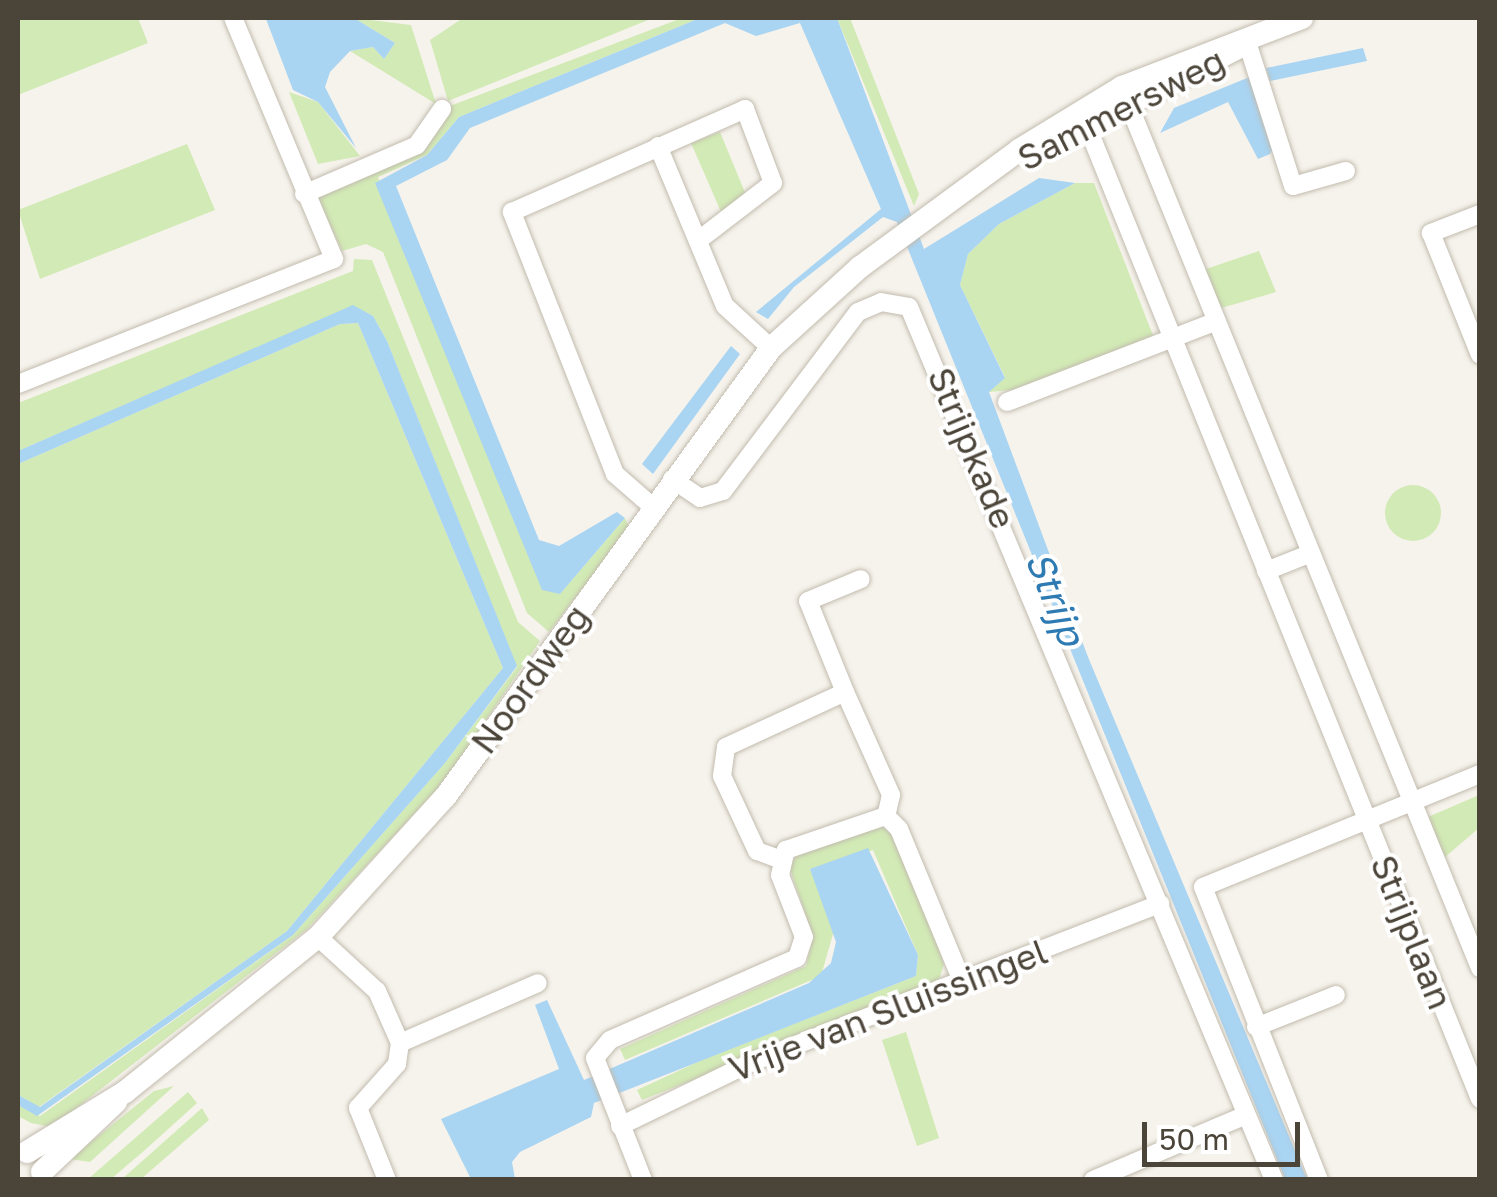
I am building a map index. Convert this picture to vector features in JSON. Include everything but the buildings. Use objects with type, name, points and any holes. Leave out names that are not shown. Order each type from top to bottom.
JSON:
[{"type":"street","points":[[18,384],[330,264],[233,18]]},
{"type":"street","name":"Sammersweg","points":[[908,231],[994,172],[1084,118],[1302,18]]},
{"type":"street","name":"Sammersweg","points":[[1247,42],[1293,186],[1346,172]]},
{"type":"street","name":"Strijplaan","points":[[1125,96],[1480,968]]},
{"type":"street","points":[[304,194],[417,146],[442,109]]},
{"type":"street","points":[[654,508],[615,474],[511,224],[519,203],[745,109],[773,183],[699,240]]},
{"type":"street","name":"Strijplaan","points":[[1084,118],[1480,1098]]},
{"type":"street","points":[[658,146],[725,306],[771,348]]},
{"type":"street","points":[[1480,214],[1431,233],[1480,355]]},
{"type":"street","name":"Noordweg","points":[[42,1176],[125,1092],[318,937],[446,796],[672,479],[771,348],[908,231]]},
{"type":"street","name":"Strijpkade","points":[[672,479],[700,498],[723,491],[858,312],[881,302],[908,307],[1274,1180]]},
{"type":"street","points":[[1006,402],[1214,322]]},
{"type":"street","points":[[1266,571],[1309,554]]},
{"type":"street","points":[[860,578],[808,602],[890,795],[886,816]]},
{"type":"street","points":[[845,692],[726,747],[722,776],[756,851],[779,859],[840,828],[886,816]]},
{"type":"street","points":[[1413,802],[1480,774]]},
{"type":"street","name":"Strijplaan","points":[[1256,1028],[1203,887],[1413,802]]},
{"type":"street","points":[[886,816],[899,829],[962,981]]},
{"type":"street","points":[[642,1180],[597,1074],[595,1058],[610,1040],[797,958],[804,937],[779,859]]},
{"type":"street","name":"Vrije van Sluissingel","points":[[620,1126],[693,1087],[1160,904]]},
{"type":"street","points":[[318,937],[376,990],[400,1043],[397,1064],[358,1108],[387,1180]]},
{"type":"street","points":[[400,1043],[538,983]]},
{"type":"street","points":[[1319,1180],[1256,1028],[1336,995]]},
{"type":"street","name":"Noordweg","points":[[22,1150],[125,1092]]},
{"type":"street","points":[[1093,1180],[1246,1115]]},
{"type":"street","points":[[22,1150],[42,1176]]},
{"type":"green space","points":[[18,18],[138,18],[148,43],[18,95]]},
{"type":"green space","points":[[354,18],[411,25],[436,104],[350,51],[373,47],[384,59],[395,43]]},
{"type":"green space","points":[[463,18],[653,18],[448,101],[430,40]]},
{"type":"green space","points":[[682,18],[700,18],[459,117],[427,155],[378,177],[560,594],[625,518],[629,527],[549,632],[527,613],[383,252],[366,244],[342,251],[316,195],[417,146],[442,109]]},
{"type":"green space","points":[[837,18],[850,18],[919,194],[914,206]]},
{"type":"green space","points":[[289,92],[318,102],[360,156],[318,164]]},
{"type":"green space","points":[[720,132],[746,195],[722,214],[691,143]]},
{"type":"green space","points":[[187,144],[215,210],[40,279],[18,210]]},
{"type":"green space","points":[[1075,183],[1094,183],[1154,338],[1020,389],[989,392],[1005,377],[960,285],[968,254],[999,224]]},
{"type":"green space","points":[[1259,251],[1276,292],[1218,309],[1203,270]]},
{"type":"green space","points":[[354,259],[372,260],[518,622],[540,641],[442,784],[307,929],[52,1127],[31,1123],[18,1116],[18,1105],[40,1116],[293,935],[445,763],[517,667],[387,341],[373,316],[353,306],[18,451],[18,403],[353,271]]},
{"type":"green space","points":[[358,323],[503,668],[287,931],[39,1107],[18,1095],[18,464],[340,324]]},
{"type":"green space","points":[[1413,485],[1433,493],[1441,513],[1433,533],[1413,541],[1393,533],[1385,513],[1393,493]]},
{"type":"green space","points":[[1479,795],[1479,828],[1444,858],[1428,817]]},
{"type":"green space","points":[[879,823],[896,839],[934,933],[944,964],[938,983],[642,1100],[637,1090],[702,1060],[916,976],[918,955],[873,850],[810,869],[835,927],[821,976],[625,1060],[620,1049],[806,966],[813,937],[789,866],[798,854]]},
{"type":"green space","points":[[906,1032],[939,1138],[917,1146],[882,1040]]},
{"type":"green space","points":[[174,1086],[90,1162],[70,1159],[154,1091]]},
{"type":"green space","points":[[188,1092],[197,1103],[145,1150],[111,1179],[88,1179]]},
{"type":"green space","points":[[202,1108],[209,1120],[141,1179],[122,1179]]},
{"type":"water","points":[[354,18],[395,43],[384,59],[373,47],[350,51],[330,72],[325,87],[356,148],[318,102],[293,90],[266,19]]},
{"type":"water","name":"Strijp","points":[[700,18],[837,18],[924,249],[1039,178],[1075,183],[999,224],[968,254],[960,285],[1005,378],[989,392],[1088,657],[1307,1179],[1285,1179],[897,222],[883,217],[794,287],[768,319],[756,312],[881,209],[800,23],[756,36],[725,23],[470,128],[447,160],[396,186],[539,540],[559,546],[617,512],[625,518],[560,594],[542,590],[375,183],[427,155],[459,117]]},
{"type":"water","points":[[1363,48],[1367,61],[1270,81],[1266,68]]},
{"type":"water","points":[[1252,76],[1275,145],[1270,154],[1258,159],[1228,102],[1160,133],[1174,108]]},
{"type":"water","points":[[353,305],[373,316],[387,341],[517,666],[445,763],[293,935],[37,1116],[18,1105],[18,1095],[40,1107],[287,931],[503,668],[358,323],[340,324],[18,464],[18,451]]},
{"type":"water","points":[[731,346],[740,354],[653,474],[642,464]]},
{"type":"water","points":[[868,848],[918,955],[916,976],[594,1103],[591,1117],[520,1152],[512,1162],[515,1179],[471,1179],[441,1119],[559,1069],[535,1005],[547,1000],[584,1080],[809,983],[831,963],[836,942],[810,869]]}]
